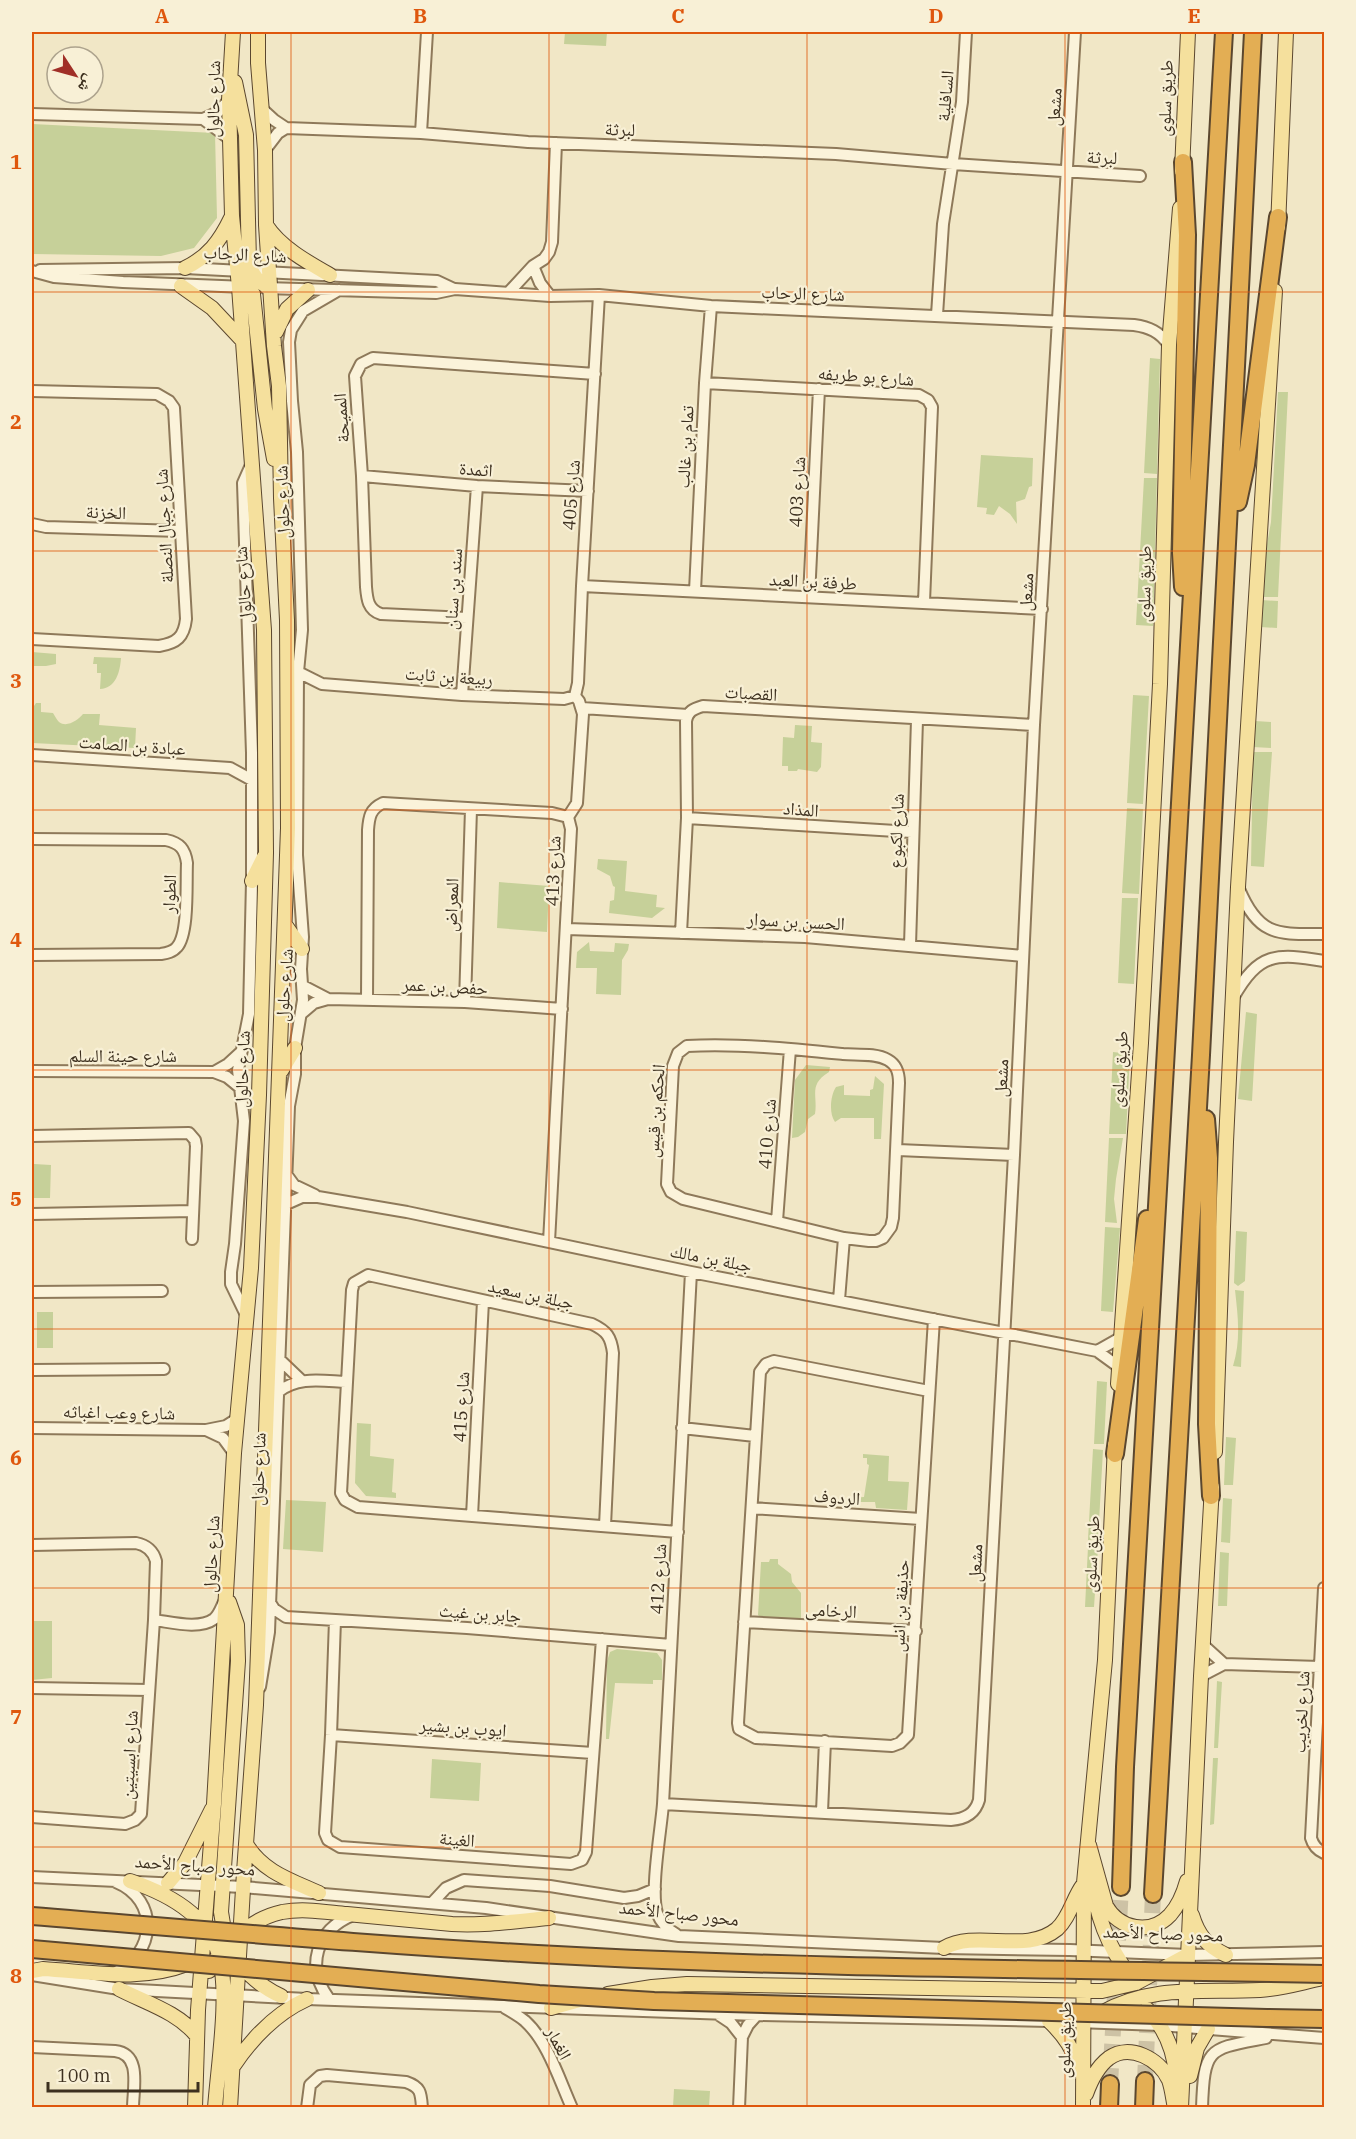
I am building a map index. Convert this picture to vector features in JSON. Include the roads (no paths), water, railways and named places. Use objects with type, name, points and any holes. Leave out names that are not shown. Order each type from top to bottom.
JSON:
[{"type":"highway","points":[[1121,1887],[1125,1767],[1224,32]]},
{"type":"highway","points":[[1154,1894],[1201,1056],[1252,32]]},
{"type":"highway","points":[[1183,162],[1187,235],[1181,553],[1188,654]]},
{"type":"highway","points":[[1227,558],[1246,465],[1278,217]]},
{"type":"highway","points":[[1201,1056],[1209,1158],[1206,1424],[1211,1496]]},
{"type":"highway","points":[[1115,1454],[1149,1204],[1162,1135]]},
{"type":"highway","name":"محور صباح الأحمد","points":[[32,1916],[559,1955],[730,1962],[1324,1976]]},
{"type":"highway","points":[[32,1949],[538,1994],[654,2001],[1324,2019]]},
{"type":"highway","points":[[1144,2108],[1145,2081]]},
{"type":"highway","points":[[1109,2108],[1110,2084]]},
{"type":"main road","name":"شارع حالول","points":[[195,2108],[197,2036],[214,1804],[234,1453],[248,1317],[259,1095],[266,853],[264,630],[242,340],[244,270],[232,216],[229,100],[233,32]]},
{"type":"main road","points":[[214,2108],[230,1994],[239,1961],[256,1705],[286,926],[287,620],[281,498],[279,386],[270,288],[258,32]]},
{"type":"main road","name":"طريق سلوى","points":[[1084,2104],[1084,1883],[1105,1660],[1120,1338],[1141,1043],[1160,684],[1169,345],[1183,162],[1188,32]]},
{"type":"main road","points":[[1178,2108],[1185,2027],[1201,1676],[1217,1420],[1226,1142],[1238,887],[1272,361],[1286,32]]},
{"type":"main road","points":[[231,61],[246,135],[248,245],[244,270],[270,288]]},
{"type":"main road","points":[[185,268],[203,258],[212,249],[220,240],[232,216]]},
{"type":"main road","points":[[267,225],[285,245],[330,275]]},
{"type":"main road","points":[[181,286],[212,308],[242,340]]},
{"type":"main road","points":[[245,287],[255,302],[265,409],[281,498]]},
{"type":"main road","points":[[274,346],[275,334],[282,317],[294,301],[308,291]]},
{"type":"main road","points":[[279,386],[292,401]]},
{"type":"main road","points":[[287,620],[299,652]]},
{"type":"main road","points":[[252,881],[266,853]]},
{"type":"main road","points":[[286,926],[302,948]]},
{"type":"main road","points":[[280,1073],[295,1048]]},
{"type":"main road","points":[[269,1331],[280,1352]]},
{"type":"main road","points":[[224,1928],[221,1912],[238,1641],[234,1614],[227,1597]]},
{"type":"main road","points":[[168,1883],[185,1863],[214,1804]]},
{"type":"main road","points":[[1087,1840],[1096,1863],[1106,1905],[1111,1914],[1120,1922],[1130,1926],[1140,1928],[1152,1926],[1162,1922],[1170,1915],[1186,1887],[1192,1865]]},
{"type":"main road","points":[[1087,1840],[1097,1915],[1130,1985]]},
{"type":"main road","points":[[246,1844],[252,1855],[267,1869],[319,1893]]},
{"type":"main road","points":[[130,1881],[168,1896],[185,1908],[205,1927],[221,1948],[239,1961],[259,1984],[281,1996]]},
{"type":"main road","points":[[944,1948],[960,1942],[1025,1940],[1048,1934],[1065,1920],[1084,1883]]},
{"type":"main road","points":[[230,2108],[233,2067],[230,1994],[221,1948],[224,1928],[243,1887]]},
{"type":"main road","points":[[1190,1906],[1202,1938],[1210,1947],[1226,1955]]},
{"type":"main road","points":[[32,1973],[44,1970],[133,1976],[155,1974],[176,1968],[221,1948],[260,1919],[282,1912],[315,1911],[453,1924],[484,1924],[549,1918]]},
{"type":"main road","points":[[200,1993],[221,1948]]},
{"type":"main road","points":[[1084,1950],[1130,1985],[1160,2025],[1174,2055],[1178,2108]]},
{"type":"main road","points":[[551,2008],[618,1992],[687,1984],[1102,1991],[1130,1985],[1188,1955]]},
{"type":"main road","points":[[1084,2022],[1111,2007],[1160,1992],[1261,1990],[1324,1976]]},
{"type":"main road","points":[[119,1989],[177,2017],[189,2025],[197,2036]]},
{"type":"main road","points":[[1141,1997],[1185,2027]]},
{"type":"main road","points":[[233,2067],[267,2025],[282,2013],[307,1999]]},
{"type":"main road","points":[[1049,2021],[1072,2049],[1083,2085]]},
{"type":"main road","points":[[1186,2108],[1193,2059],[1208,2029]]},
{"type":"main road","points":[[1084,2104],[1091,2080],[1103,2064],[1111,2057],[1122,2053],[1134,2053],[1154,2061],[1165,2074],[1170,2082],[1178,2108]]},
{"type":"street","points":[[421,133],[427,32]]},
{"type":"street","name":"السافلية","points":[[953,164],[962,102],[966,32]]},
{"type":"street","name":"مشعل","points":[[663,1804],[951,1820],[963,1818],[974,1811],[977,1805],[981,1776],[1014,1155],[1034,725],[1075,32]]},
{"type":"street","points":[[32,114],[203,119],[218,112],[229,100]]},
{"type":"street","points":[[262,109],[286,128],[278,133],[265,150]]},
{"type":"street","points":[[203,119],[231,140]]},
{"type":"street","name":"لبرثة","points":[[286,128],[421,133],[556,143],[836,154],[1140,176]]},
{"type":"street","points":[[508,292],[549,252],[552,242],[556,143]]},
{"type":"street","points":[[937,315],[943,224],[953,164]]},
{"type":"street","points":[[533,266],[540,283],[550,296]]},
{"type":"street","name":"شارع الرحاب","points":[[32,271],[185,268],[244,270],[437,281],[455,289]]},
{"type":"street","name":"شارع الرحاب","points":[[32,271],[54,277],[181,286],[436,293],[455,289],[550,296],[599,295],[711,306],[1057,321],[1150,328]]},
{"type":"street","name":"شارع حلول","points":[[256,1705],[264,1674],[269,1632],[289,1106],[296,1074],[295,1048],[303,986],[303,923],[297,855],[298,672],[302,617],[297,452],[288,357],[291,330],[303,311],[339,290]]},
{"type":"street","name":"شارع 405","points":[[574,696],[578,683],[599,295]]},
{"type":"street","name":"تمام بن غالب","points":[[695,591],[711,306]]},
{"type":"street","points":[[1169,345],[1165,338],[1150,328],[1172,314]]},
{"type":"street","name":"المميحة","points":[[467,618],[389,615],[375,612],[370,607],[366,587],[355,376],[361,364],[373,358],[595,374]]},
{"type":"street","name":"شارع بو طريفه","points":[[705,383],[919,395],[928,400],[932,407],[924,602]]},
{"type":"street","name":"شارع 403","points":[[809,597],[819,389]]},
{"type":"street","points":[[32,391],[32,401]]},
{"type":"street","name":"شارع جبال النصلة","points":[[32,391],[157,394],[170,401],[176,416],[186,620],[180,639],[171,644],[159,646],[32,639]]},
{"type":"street","name":"شارع حلول","points":[[248,1317],[231,1284],[231,1272],[244,1121],[244,1107],[238,1086],[238,1070],[249,1014],[252,753],[243,483],[251,465]]},
{"type":"street","name":"اثمدة","points":[[362,476],[477,486],[588,491]]},
{"type":"street","name":"سند بن سنان","points":[[462,695],[477,486]]},
{"type":"street","name":"الخزنة","points":[[32,524],[46,527],[180,531]]},
{"type":"street","name":"طرفة بن العبد","points":[[582,586],[1042,609]]},
{"type":"street","name":"ربيعة بن ثابت","points":[[298,672],[321,684],[462,695],[564,699],[574,696]]},
{"type":"street","points":[[299,698],[310,688],[321,684]]},
{"type":"street","points":[[568,817],[577,803],[582,708],[574,696]]},
{"type":"street","name":"القصبات","points":[[688,715],[694,708],[703,706],[1034,725]]},
{"type":"street","points":[[582,708],[688,715],[687,818],[681,933]]},
{"type":"street","name":"شارع لكبوع","points":[[910,945],[912,832],[918,720]]},
{"type":"street","points":[[230,768],[242,762],[252,753]]},
{"type":"street","name":"عبادة بن الصامت","points":[[32,754],[230,768],[252,780]]},
{"type":"street","name":"شارع 413","points":[[367,999],[368,830],[370,814],[377,806],[383,803],[552,813],[568,817],[572,829],[549,1242]]},
{"type":"street","name":"المعراض","points":[[465,1002],[471,810]]},
{"type":"street","name":"المذاد","points":[[687,818],[912,832]]},
{"type":"street","name":"الطوار","points":[[32,838],[174,842],[182,847],[187,863],[184,933],[177,948],[160,954],[32,955]]},
{"type":"street","points":[[1238,887],[1250,913],[1264,927],[1283,934],[1324,934]]},
{"type":"street","name":"الحسن بن سوار","points":[[567,929],[805,937],[1023,956]]},
{"type":"street","points":[[1233,998],[1251,970],[1267,960],[1279,956],[1324,961]]},
{"type":"street","name":"حفص بن عمر","points":[[303,986],[327,999]]},
{"type":"street","name":"حفص بن عمر","points":[[301,1014],[314,1003],[327,999],[465,1002],[561,1009]]},
{"type":"street","name":"الحكم بن قيس","points":[[687,1046],[790,1050],[878,1057],[895,1065],[899,1076],[893,1218],[888,1233],[876,1241],[844,1238],[683,1199],[668,1188],[673,1066],[678,1053],[687,1046]]},
{"type":"street","name":"شارع 410","points":[[777,1221],[790,1050]]},
{"type":"street","points":[[214,1072],[241,1053]]},
{"type":"street","name":"شارع حينة السلم","points":[[32,1071],[214,1072],[227,1077],[238,1086]]},
{"type":"street","points":[[32,1136],[189,1133],[195,1140],[192,1239]]},
{"type":"street","points":[[897,1150],[1014,1155]]},
{"type":"street","name":"جبلة بن مالك","points":[[286,1174],[294,1185],[318,1197]]},
{"type":"street","name":"جبلة بن مالك","points":[[284,1205],[302,1197],[318,1197],[407,1212],[691,1272],[1097,1351],[1119,1367]]},
{"type":"street","points":[[32,1214],[193,1211]]},
{"type":"street","points":[[839,1300],[844,1238]]},
{"type":"street","name":"شارع 412","points":[[679,1936],[666,1928],[658,1915],[655,1889],[663,1804],[691,1272]]},
{"type":"street","name":"جبلة بن سعيد","points":[[605,1526],[613,1353],[611,1338],[604,1329],[592,1324],[368,1275],[354,1283],[346,1382],[341,1493],[345,1500],[358,1507],[678,1532]]},
{"type":"street","points":[[32,1292],[162,1291]]},
{"type":"street","name":"شارع 415","points":[[472,1515],[483,1301]]},
{"type":"street","name":"حذيفة بن انس","points":[[929,1391],[774,1361],[766,1364],[760,1372],[739,1729],[756,1738],[892,1746],[906,1738],[910,1728],[934,1319]]},
{"type":"street","points":[[1097,1351],[1120,1338]]},
{"type":"street","points":[[280,1352],[301,1380]]},
{"type":"street","points":[[32,1370],[164,1369]]},
{"type":"street","points":[[278,1392],[290,1383],[301,1380],[346,1382]]},
{"type":"street","name":"شارع وعب اغباثه","points":[[32,1428],[206,1430],[226,1426],[237,1419]]},
{"type":"street","points":[[682,1428],[756,1436]]},
{"type":"street","points":[[206,1430],[223,1438],[234,1453]]},
{"type":"street","name":"الردوف","points":[[752,1508],[921,1519]]},
{"type":"street","name":"شارع ابسيتين","points":[[32,1545],[136,1543],[147,1547],[156,1561],[144,1806],[139,1817],[125,1824],[32,1816]]},
{"type":"street","name":"شارع لخريب","points":[[1324,1588],[1311,1838],[1317,1849],[1324,1853]]},
{"type":"street","points":[[154,1620],[190,1624],[208,1622],[217,1615],[227,1597]]},
{"type":"street","points":[[269,1601],[274,1609],[286,1617],[269,1632]]},
{"type":"street","name":"جابر بن غيث","points":[[286,1617],[671,1645]]},
{"type":"street","name":"الغينة","points":[[335,1620],[325,1833],[328,1840],[340,1847],[559,1863],[576,1863],[582,1860],[586,1852],[602,1639]]},
{"type":"street","name":"الرخامى","points":[[744,1622],[916,1631]]},
{"type":"street","points":[[1203,1646],[1224,1664]]},
{"type":"street","points":[[1201,1676],[1224,1664],[1320,1667]]},
{"type":"street","points":[[32,1688],[149,1690]]},
{"type":"street","name":"ايوب بن بشير","points":[[331,1735],[593,1753]]},
{"type":"street","points":[[822,1812],[825,1741]]},
{"type":"street","name":"محور صباح الأحمد","points":[[32,1877],[243,1887],[432,1903],[581,1920],[679,1936],[944,1948],[1084,1950],[1188,1955],[1324,1952]]},
{"type":"street","points":[[111,1880],[124,1885],[135,1894],[143,1906],[147,1920],[147,1934],[143,1948],[135,1960],[124,1969],[111,1974]]},
{"type":"street","points":[[432,1903],[446,1888],[464,1880],[550,1886],[624,1898],[638,1896],[655,1889]]},
{"type":"street","points":[[329,1999],[323,1991],[316,1971],[318,1950],[327,1932],[343,1918],[353,1914]]},
{"type":"street","points":[[32,1973],[119,1989],[307,1999],[757,2015],[1084,2022],[1160,2025],[1324,2038]]},
{"type":"street","name":"الغمار","points":[[502,2007],[523,2018],[534,2029],[572,2108]]},
{"type":"street","points":[[716,2013],[731,2023],[742,2037]]},
{"type":"street","points":[[739,2108],[742,2037],[747,2025],[757,2015]]},
{"type":"street","points":[[1202,2108],[1205,2067],[1212,2053],[1225,2046],[1281,2035]]},
{"type":"street","points":[[32,2046],[115,2051],[128,2055],[134,2070],[133,2108]]},
{"type":"street","points":[[307,2108],[310,2085],[314,2080],[327,2075],[406,2082],[415,2085],[420,2091],[423,2107]]},
{"type":"tunnel","points":[[1110,2084],[1121,1887]]},
{"type":"tunnel","points":[[1145,2081],[1153,1894]]}]
